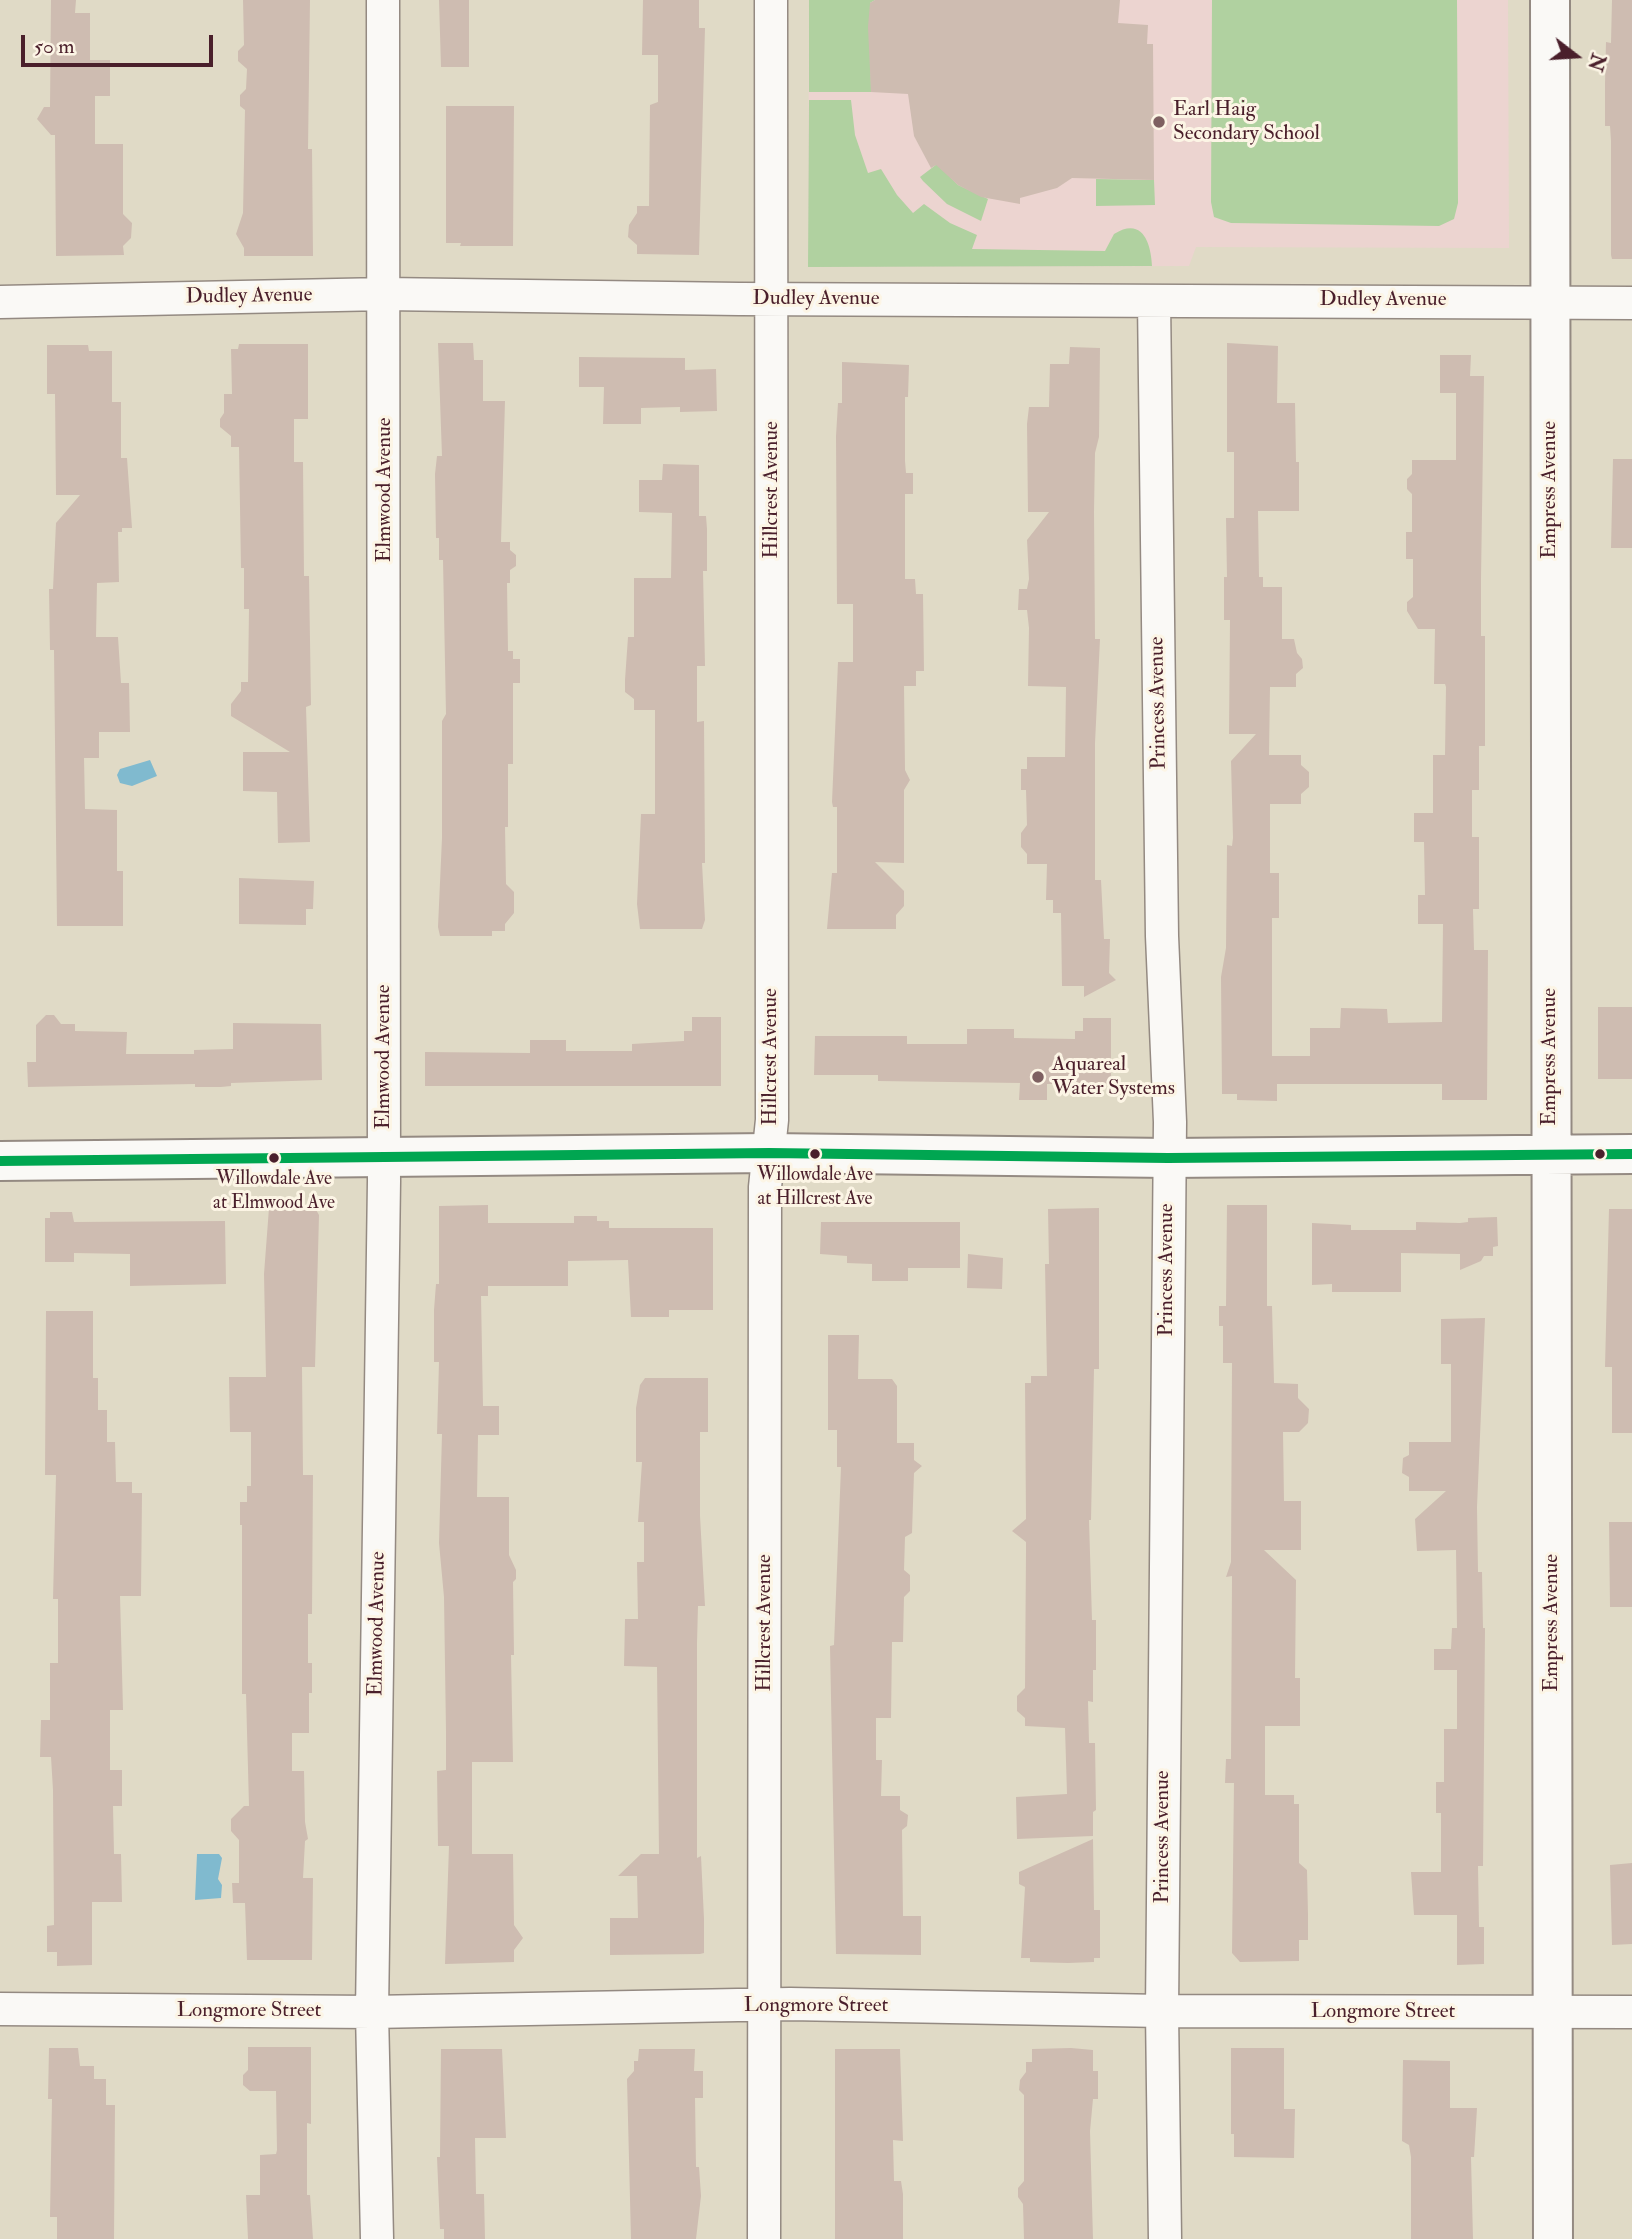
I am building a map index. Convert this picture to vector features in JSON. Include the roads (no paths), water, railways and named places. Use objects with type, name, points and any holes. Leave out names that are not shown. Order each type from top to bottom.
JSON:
[{"type":"street","name":"Elmwood Avenue","points":[[377,2239],[372,2012],[384,1156],[383,0]]},
{"type":"street","name":"Hillcrest Avenue","points":[[764,2239],[765,1186],[772,1120],[771,0]]},
{"type":"street","name":"Empress Avenue","points":[[1550,0],[1553,2239]]},
{"type":"street","name":"Dudley Avenue","points":[[0,302],[385,294],[772,299],[1632,303]]},
{"type":"street","name":"Princess Avenue","points":[[1154,301],[1162,936],[1170,1122],[1162,2011],[1164,2239]]},
{"type":"street","points":[[0,1161],[769,1153],[1168,1158],[1632,1154]]},
{"type":"street","name":"Longmore Street","points":[[0,2010],[372,2012],[764,2005],[1162,2011],[1632,2012]]},
{"type":"water","points":[[150,760],[157,776],[132,786],[120,783],[117,775],[120,769]]},
{"type":"water","points":[[197,1854],[219,1854],[222,1858],[218,1879],[222,1885],[221,1898],[195,1900]]},
{"type":"place","name":"Earl Haig Secondary School","points":[[1159,122]]},
{"type":"place","name":"Aquareal Water Systems","points":[[1038,1077]]},
{"type":"place","name":"Willowdale Ave at Hillcrest Ave","points":[[815,1154]]},
{"type":"place","name":"Willowdale Ave at Elmwood Ave","points":[[274,1158]]}]
